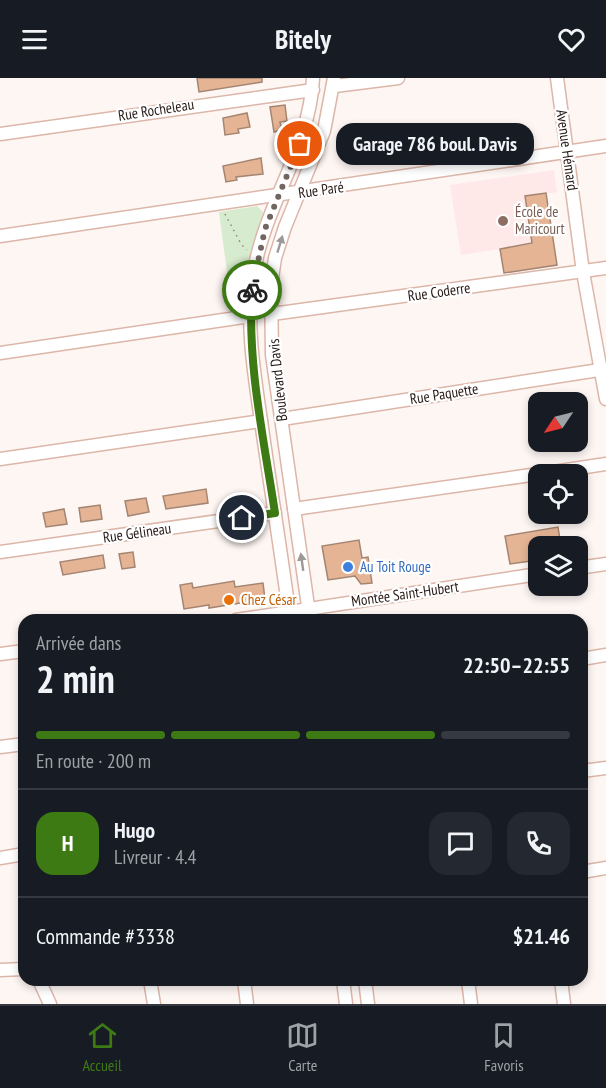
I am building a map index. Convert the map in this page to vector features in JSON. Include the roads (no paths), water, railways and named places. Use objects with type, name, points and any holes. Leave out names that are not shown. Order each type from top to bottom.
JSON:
[{"type":"street","points":[[335,82],[398,78]]},
{"type":"street","name":"Avenue Hémard","points":[[557,78],[583,272],[604,369],[606,399]]},
{"type":"street","name":"Boulevard Davis","points":[[309,614],[272,355],[271,285],[275,258],[324,130],[335,82]]},
{"type":"street","name":"Boulevard Davis","points":[[290,614],[253,366],[250,316],[257,259],[279,195],[306,128],[313,84]]},
{"type":"street","name":"Rue Rocheleau","points":[[0,134],[313,84]]},
{"type":"street","name":"Rue Paré","points":[[0,236],[606,146]]},
{"type":"street","name":"Rue Coderre","points":[[272,314],[606,268]]},
{"type":"street","points":[[0,353],[250,316]]},
{"type":"street","name":"Rue Paquette","points":[[282,419],[604,369]]},
{"type":"street","points":[[0,459],[261,421]]},
{"type":"street","points":[[588,467],[606,464]]},
{"type":"street","points":[[294,509],[528,476]]},
{"type":"street","name":"Rue Gélineau","points":[[0,552],[275,513]]},
{"type":"street","points":[[278,536],[298,533]]},
{"type":"street","points":[[588,567],[606,564]]},
{"type":"street","name":"Montée Saint-Hubert","points":[[309,614],[528,576]]},
{"type":"street","points":[[0,654],[18,652]]},
{"type":"street","points":[[588,658],[606,655]]},
{"type":"street","points":[[0,747],[18,745]]},
{"type":"street","points":[[588,770],[606,768]]},
{"type":"street","points":[[0,858],[18,855]]},
{"type":"street","points":[[588,871],[606,868]]},
{"type":"street","points":[[0,970],[18,969]]},
{"type":"street","points":[[42,986],[50,1004]]},
{"type":"street","points":[[151,986],[154,1004]]},
{"type":"street","points":[[245,986],[247,1004]]},
{"type":"street","points":[[344,986],[346,1004]]},
{"type":"street","points":[[366,986],[368,1004]]},
{"type":"street","points":[[469,986],[471,1004]]},
{"type":"street","points":[[562,986],[564,1004]]},
{"type":"place","name":"Garage 786 boul. Davis","points":[[300,144]]},
{"type":"place","name":"École de Maricourt","points":[[503,221]]},
{"type":"place","name":"Au Toit Rouge","points":[[348,567]]},
{"type":"place","name":"Chez César","points":[[229,600]]}]
